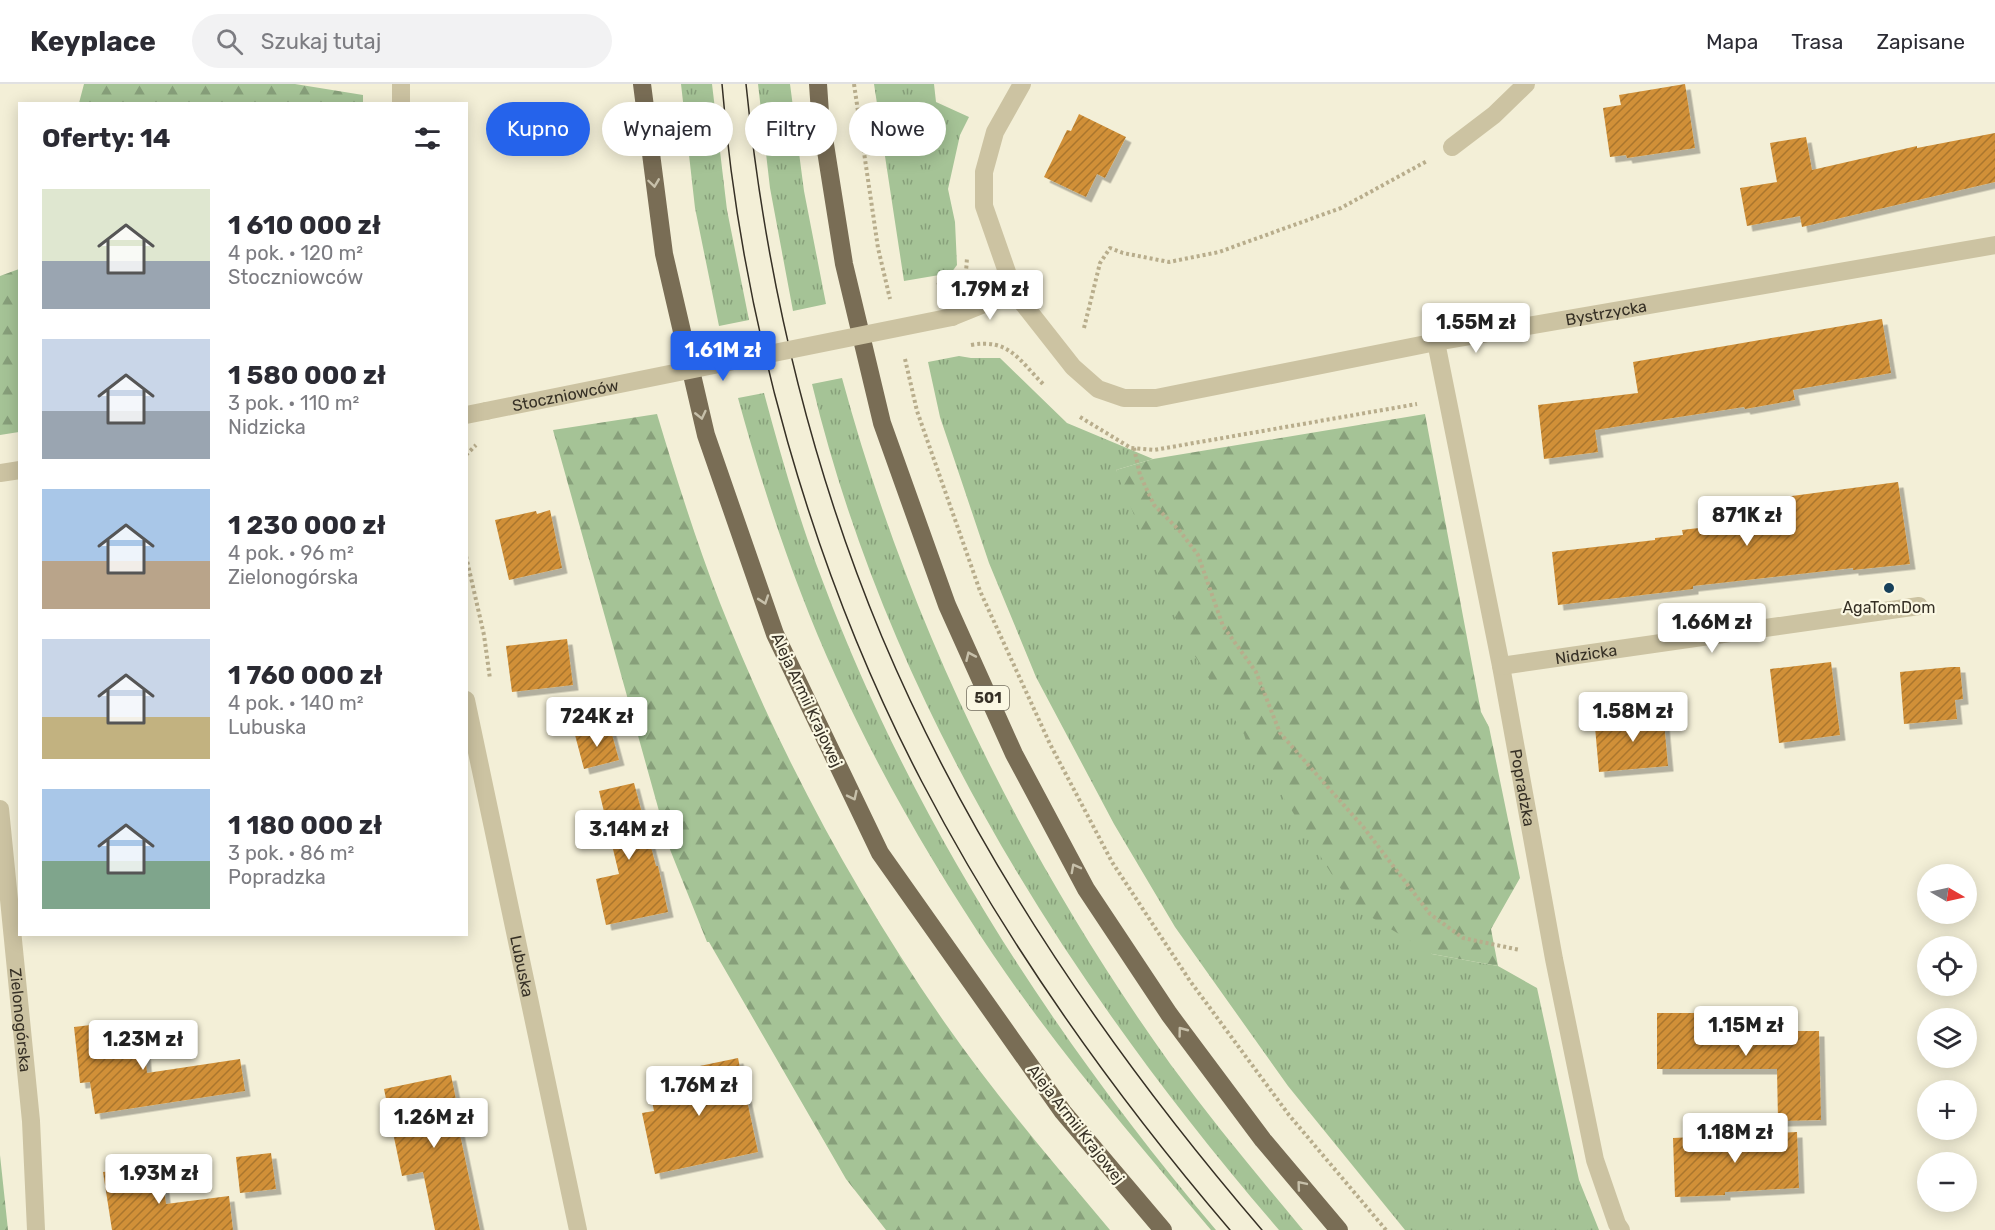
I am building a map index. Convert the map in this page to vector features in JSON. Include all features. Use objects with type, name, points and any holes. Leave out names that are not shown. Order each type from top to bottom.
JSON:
[{"type":"main road","name":"Aleja Armii Krajowej","points":[[642,84],[664,254],[706,435],[776,634],[880,853],[1063,1112],[1162,1230]]},
{"type":"main road","name":"501","points":[[818,84],[820,113],[844,264],[882,423],[947,605],[1009,743],[1086,889],[1169,1014],[1263,1140],[1339,1230]]},
{"type":"street","points":[[400,102],[401,84]]},
{"type":"street","name":"Bystrzycka","points":[[1022,84],[995,132],[984,172],[984,206],[1014,292],[1073,367],[1098,389],[1124,398],[1156,398],[1436,342],[1995,244]]},
{"type":"street","points":[[1452,147],[1494,115],[1526,84]]},
{"type":"street","name":"Stoczniowców","points":[[468,415],[952,317],[1014,292]]},
{"type":"street","name":"Popradzka","points":[[1436,342],[1501,666],[1554,959],[1595,1160],[1617,1224],[1622,1230]]},
{"type":"street","points":[[0,473],[18,470]]},
{"type":"street","name":"Nidzicka","points":[[1501,666],[1919,606]]},
{"type":"street","name":"Lubuska","points":[[468,709],[578,1230]]},
{"type":"street","name":"Zielonogórska","points":[[0,809],[31,1121],[36,1230]]},
{"type":"path","points":[[855,84],[878,248],[892,306]]},
{"type":"path","points":[[1447,399],[1154,450],[1134,448],[1089,424],[1063,404],[1100,263],[1110,248],[1123,253],[1169,262],[1219,252],[1341,208],[1452,147]]},
{"type":"path","points":[[967,346],[987,342],[1000,345],[1010,351],[1048,389]]},
{"type":"path","points":[[903,353],[917,411],[980,591],[1050,744],[1112,862],[1190,981],[1289,1115],[1386,1230]]},
{"type":"path","points":[[1134,448],[1140,476],[1154,505],[1179,530],[1198,555],[1223,626],[1256,672],[1280,733],[1364,828],[1430,914],[1463,938],[1554,959]]},
{"type":"green space","points":[[84,84],[295,84],[363,95],[363,102],[79,102]]},
{"type":"green space","points":[[681,84],[712,84],[714,102],[683,102]]},
{"type":"green space","points":[[758,84],[790,84],[792,102],[760,102]]},
{"type":"green space","points":[[874,84],[934,84],[936,102],[877,102]]},
{"type":"green space","points":[[946,107],[969,117],[960,135],[948,189],[955,222],[957,265],[951,273],[904,281],[885,156],[946,156]]},
{"type":"green space","points":[[689,156],[721,156],[727,210],[749,320],[719,326],[695,208]]},
{"type":"green space","points":[[766,156],[799,156],[826,304],[793,311]]},
{"type":"green space","points":[[18,269],[18,432],[0,435],[0,276]]},
{"type":"green space","points":[[959,356],[1000,358],[1067,423],[1153,459],[1116,470],[1432,954],[1498,966],[1537,988],[1579,1180],[1599,1230],[1405,1230],[1288,1086],[1175,927],[1114,824],[1036,677],[989,563],[940,417],[928,362]]},
{"type":"green space","points":[[842,378],[869,470],[936,649],[1019,821],[1066,905],[1117,986],[1171,1065],[1219,1128],[1303,1230],[1279,1230],[1201,1136],[1127,1039],[1058,938],[995,834],[938,727],[888,616],[845,502],[812,384]]},
{"type":"green space","points":[[764,393],[798,512],[823,582],[859,670],[899,756],[943,840],[991,922],[1043,1002],[1098,1080],[1216,1230],[1211,1230],[1045,1027],[994,956],[909,820],[853,713],[821,643],[770,504],[738,398]]},
{"type":"green space","points":[[657,414],[703,556],[743,658],[793,766],[849,872],[912,973],[964,1050],[1046,1154],[1110,1230],[886,1230],[846,1179],[707,942],[669,847],[553,430]]},
{"type":"green space","points":[[1425,414],[1481,712],[1489,727],[1520,878],[1491,929],[1498,966],[1432,954],[1351,905],[1183,637],[1116,470],[1153,459]]},
{"type":"green space","points":[[0,1155],[8,1230],[0,1230]]},
{"type":"building","points":[[1685,84],[1695,148],[1627,158],[1626,155],[1610,157],[1603,108],[1621,105],[1619,95]]},
{"type":"building","points":[[1079,114],[1126,137],[1105,178],[1097,174],[1086,197],[1044,177],[1067,130],[1071,131]]},
{"type":"building","points":[[1995,133],[1995,182],[1802,227],[1800,216],[1747,226],[1740,188],[1777,182],[1770,143],[1806,137],[1812,170],[1917,146],[1917,148]]},
{"type":"building","points":[[1882,319],[1891,373],[1793,390],[1795,400],[1595,430],[1598,452],[1544,459],[1538,405],[1638,393],[1633,362]]},
{"type":"building","points":[[1898,482],[1910,564],[1693,586],[1693,589],[1558,605],[1552,552],[1655,540],[1655,538],[1683,535],[1682,530],[1732,524],[1731,512],[1740,511],[1739,503]]},
{"type":"building","points":[[550,510],[562,568],[509,580],[495,520]]},
{"type":"building","points":[[567,639],[573,685],[512,692],[506,646]]},
{"type":"building","points":[[1831,662],[1840,735],[1779,743],[1770,669]]},
{"type":"building","points":[[1960,667],[1963,699],[1955,700],[1957,719],[1904,724],[1900,672]]},
{"type":"building","points":[[1663,711],[1668,766],[1599,772],[1595,727],[1621,724],[1620,715]]},
{"type":"building","points":[[610,727],[619,760],[584,769],[575,735]]},
{"type":"building","points":[[634,783],[656,866],[658,866],[668,912],[606,925],[596,879],[619,874],[599,791]]},
{"type":"building","points":[[1657,1013],[1723,1013],[1723,1031],[1819,1031],[1821,1120],[1778,1121],[1777,1069],[1657,1069]]},
{"type":"building","points":[[124,1021],[142,1022],[147,1073],[240,1059],[245,1091],[95,1114],[90,1082],[80,1083],[74,1027]]},
{"type":"building","points":[[738,1058],[758,1152],[655,1174],[642,1113],[654,1111],[647,1077]]},
{"type":"building","points":[[451,1075],[461,1124],[458,1125],[480,1230],[435,1230],[423,1172],[402,1176],[384,1089]]},
{"type":"building","points":[[1797,1132],[1799,1188],[1675,1197],[1673,1138]]},
{"type":"building","points":[[271,1153],[276,1189],[240,1193],[236,1157]]},
{"type":"building","points":[[161,1165],[166,1204],[229,1196],[233,1230],[112,1230],[103,1172]]},
{"type":"tram line","points":[[722,84],[732,173],[746,263],[765,353],[788,443],[815,531],[847,618],[883,701],[922,782],[955,842],[1025,958],[1103,1070],[1186,1178],[1230,1230]]},
{"type":"tram line","points":[[746,84],[754,155],[778,296],[812,435],[856,571],[918,718],[1002,873],[1049,948],[1151,1093],[1262,1230]]},
{"type":"place","name":"AgaTomDom","points":[[1889,588]]}]
